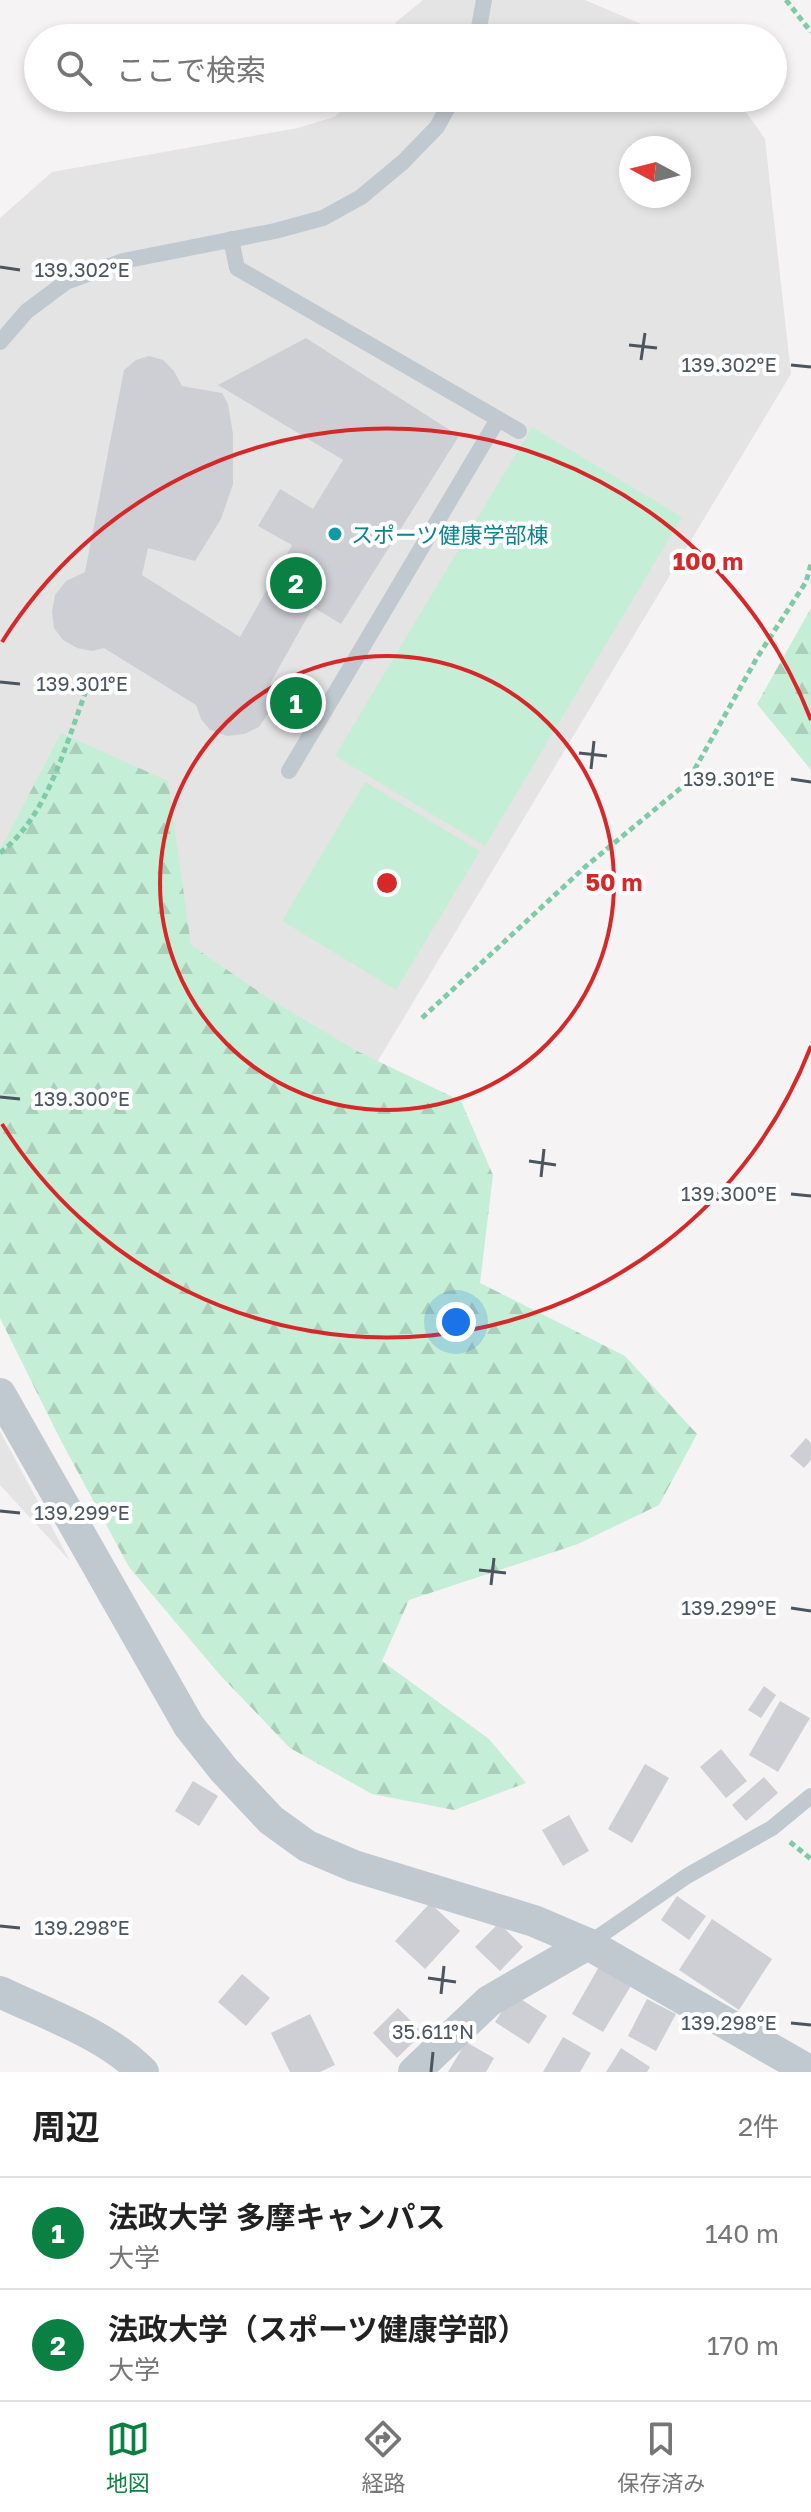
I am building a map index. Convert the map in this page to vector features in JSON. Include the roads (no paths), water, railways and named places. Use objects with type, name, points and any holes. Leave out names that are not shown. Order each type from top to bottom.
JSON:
[{"type":"street","points":[[0,1394],[189,1726],[224,1770],[271,1820],[307,1846],[354,1866],[534,1921],[588,1944],[811,2072]]},
{"type":"street","points":[[414,2072],[489,2001],[588,1944]]},
{"type":"street","points":[[0,1992],[106,2043],[130,2058],[143,2072]]},
{"type":"lane","points":[[480,24],[484,0]]},
{"type":"lane","points":[[0,342],[27,311],[66,282],[123,261],[323,218],[361,197],[403,162],[437,127],[445,112]]},
{"type":"lane","points":[[231,239],[237,268],[519,431]]},
{"type":"lane","points":[[289,771],[498,419]]},
{"type":"lane","points":[[588,1944],[687,1876],[772,1828],[811,1796]]},
{"type":"place","name":"スポーツ健康学部棟","points":[[335,534]]},
{"type":"place","name":"法政大学（スポーツ健康学部）","points":[[296,583]]},
{"type":"place","name":"法政大学 多摩キャンパス","points":[[296,703]]}]
